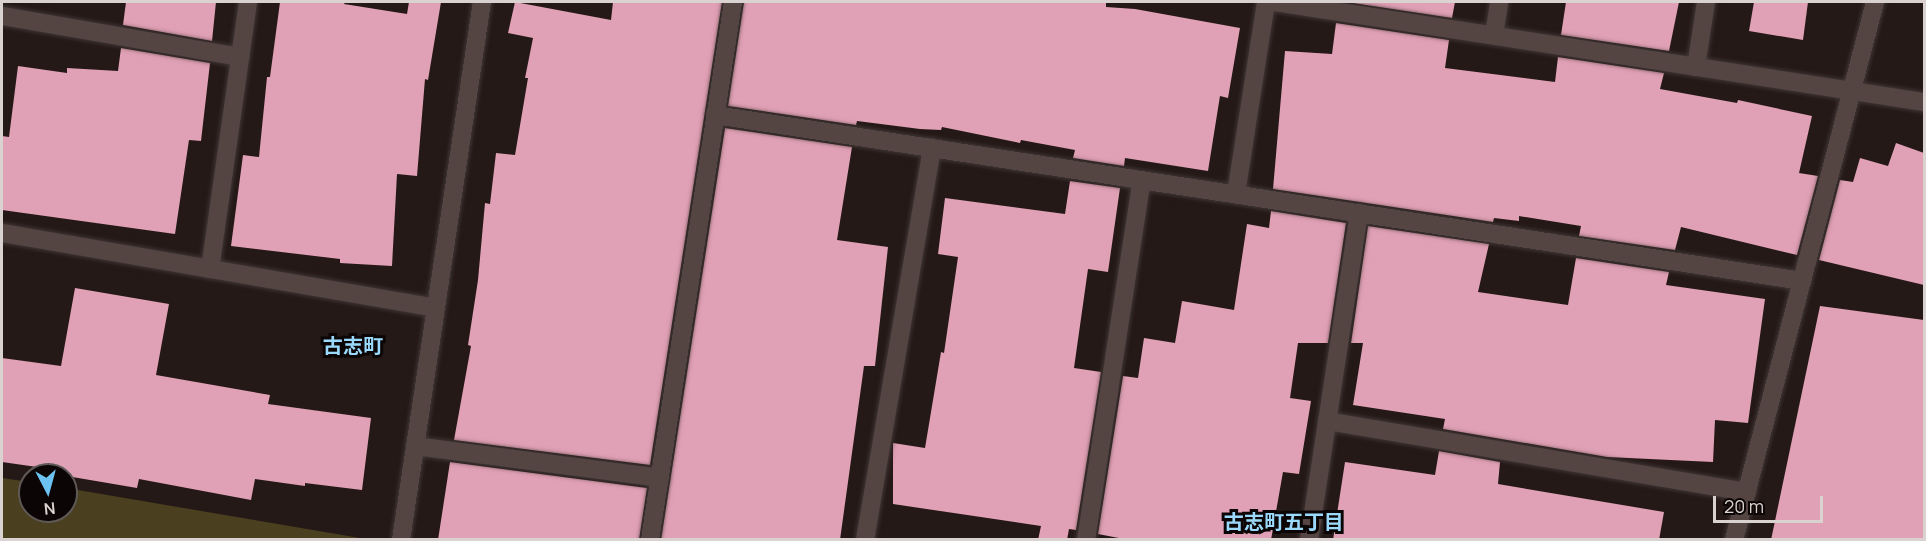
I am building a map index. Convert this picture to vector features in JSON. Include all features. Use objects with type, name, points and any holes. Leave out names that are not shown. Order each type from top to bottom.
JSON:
[{"type":"street","points":[[210,269],[248,2]]},
{"type":"street","points":[[401,540],[482,2]]},
{"type":"street","points":[[651,540],[733,2]]},
{"type":"street","points":[[1236,194],[1266,2]]},
{"type":"street","points":[[1275,2],[1924,102]]},
{"type":"street","points":[[1494,35],[1499,2]]},
{"type":"street","points":[[1696,67],[1706,2]]},
{"type":"street","points":[[1734,540],[1875,2]]},
{"type":"street","points":[[2,16],[240,57]]},
{"type":"street","points":[[715,115],[1802,281]]},
{"type":"street","points":[[865,540],[932,148]]},
{"type":"street","points":[[1086,540],[1142,180]]},
{"type":"street","points":[[1309,540],[1359,213]]},
{"type":"street","points":[[2,233],[436,308]]},
{"type":"street","points":[[1327,422],[1747,492]]},
{"type":"street","points":[[415,446],[660,478]]},
{"type":"shaded area","points":[[2,478],[18,480],[18,523],[78,523],[78,490],[366,539],[2,539]]},
{"type":"building","points":[[126,2],[216,2],[212,41],[123,25]]},
{"type":"building","points":[[280,2],[345,2],[344,4],[407,14],[409,2],[441,2],[428,80],[425,79],[417,176],[397,174],[392,266],[340,263],[340,259],[231,246],[243,155],[259,157],[267,77],[270,77]]},
{"type":"building","points":[[515,2],[611,20],[613,2],[722,2],[650,465],[454,440],[471,346],[468,345],[478,280],[485,203],[490,204],[496,153],[515,155],[528,78],[525,78],[533,38],[508,33]]},
{"type":"building","points":[[744,2],[1106,2],[1106,7],[1135,9],[1240,28],[1228,98],[1220,96],[1208,171],[1125,158],[1124,166],[1073,158],[1075,150],[1021,140],[1020,143],[942,127],[941,130],[920,129],[857,121],[856,125],[728,106]]},
{"type":"building","points":[[1346,2],[1455,2],[1452,18]]},
{"type":"building","points":[[1566,2],[1679,2],[1669,51],[1561,35]]},
{"type":"building","points":[[1754,2],[1808,2],[1803,40],[1749,31]]},
{"type":"building","points":[[1336,23],[1449,40],[1445,68],[1555,82],[1558,57],[1664,73],[1660,89],[1737,103],[1738,100],[1812,116],[1799,173],[1818,176],[1797,255],[1681,227],[1675,250],[1579,236],[1581,226],[1519,216],[1519,221],[1494,218],[1493,222],[1273,189],[1285,51],[1332,54]]},
{"type":"building","points":[[121,48],[210,63],[201,141],[189,140],[175,234],[2,210],[2,136],[9,137],[18,66],[67,73],[67,68],[118,71]]},
{"type":"building","points":[[725,128],[852,147],[837,240],[888,247],[875,366],[864,366],[840,540],[661,540]]},
{"type":"building","points":[[1896,143],[1924,153],[1924,285],[1819,260],[1840,180],[1853,182],[1860,158],[1888,166]]},
{"type":"building","points":[[1070,181],[1120,188],[1108,272],[1088,269],[1074,368],[1101,372],[1076,530],[1069,529],[1067,540],[1038,540],[1041,526],[893,504],[893,443],[925,448],[941,352],[944,353],[958,257],[938,254],[945,198],[1065,214]]},
{"type":"building","points":[[1271,211],[1346,223],[1328,343],[1298,343],[1290,398],[1311,401],[1299,474],[1283,472],[1271,540],[1129,540],[1098,534],[1123,376],[1138,378],[1144,338],[1175,343],[1182,301],[1234,310],[1247,224],[1269,228]]},
{"type":"building","points":[[1368,226],[1489,244],[1478,292],[1568,305],[1576,258],[1669,272],[1666,285],[1765,299],[1748,423],[1715,420],[1713,462],[1607,457],[1443,429],[1445,419],[1353,405],[1363,343],[1351,343]]},
{"type":"building","points":[[75,288],[169,304],[156,375],[270,395],[268,404],[371,418],[362,490],[305,483],[305,486],[255,479],[251,500],[139,479],[137,488],[78,478],[78,463],[18,464],[2,462],[2,358],[61,366]]},
{"type":"building","points":[[1820,306],[1924,320],[1924,540],[1771,540]]},
{"type":"building","points":[[1439,451],[1500,462],[1498,484],[1664,512],[1659,540],[1333,540],[1345,462],[1435,475]]},
{"type":"building","points":[[450,462],[647,488],[639,540],[438,540]]},
{"type":"district","name":"古志町","points":[[353,345]]},
{"type":"district","name":"古志町五丁目","points":[[1284,521]]}]
